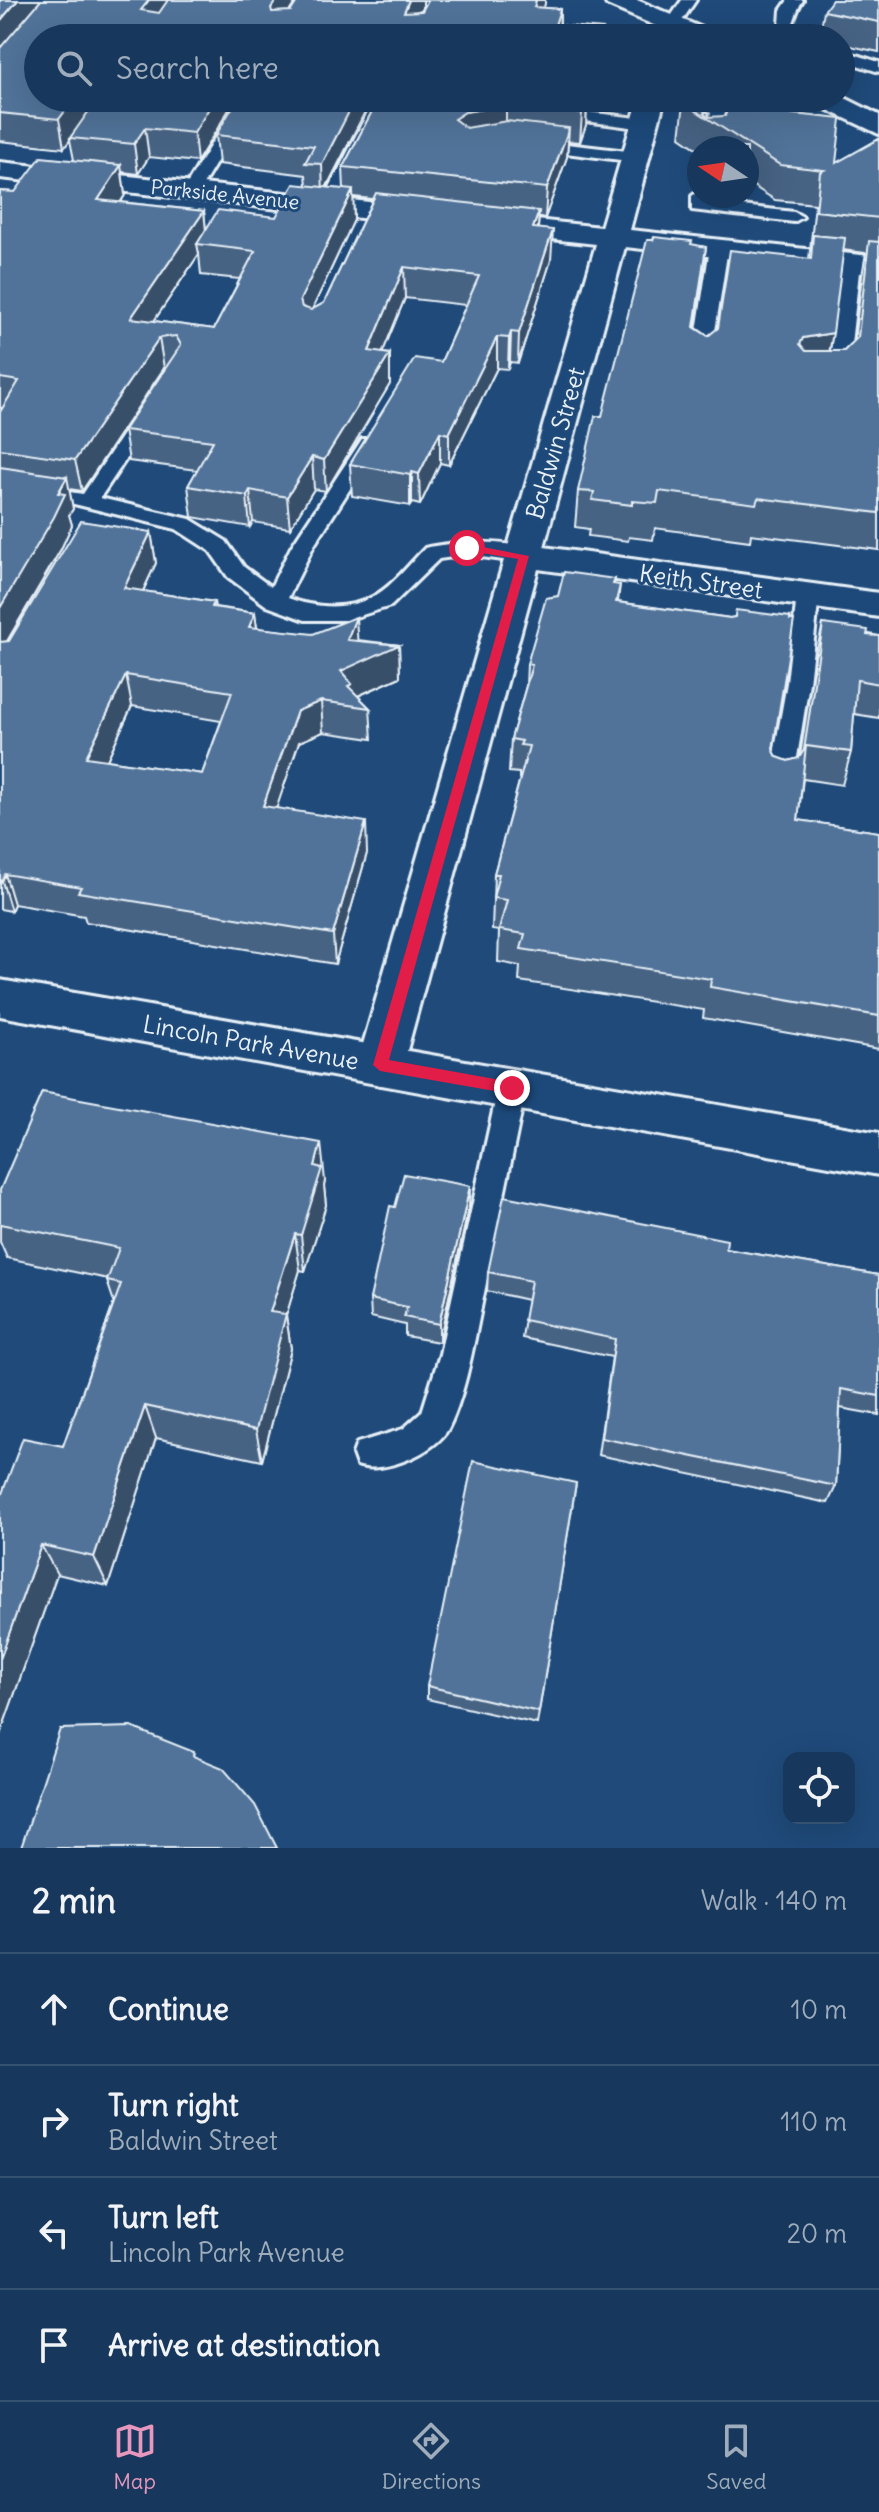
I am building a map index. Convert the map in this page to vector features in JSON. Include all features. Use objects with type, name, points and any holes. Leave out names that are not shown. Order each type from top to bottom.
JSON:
[{"type":"street","points":[[616,0],[661,24]]},
{"type":"street","points":[[852,112],[879,126]]},
{"type":"street","name":"Baldwin Street","points":[[380,1065],[644,126]]},
{"type":"street","name":"Parkside Avenue","points":[[0,170],[60,171],[191,191],[329,205],[366,222],[614,236],[865,264]]},
{"type":"street","name":"Keith Street","points":[[524,556],[879,605]]},
{"type":"street","name":"Lincoln Park Avenue","points":[[0,998],[879,1154]]},
{"type":"lane","points":[[675,24],[689,0]]},
{"type":"lane","points":[[792,24],[788,10],[796,0]]},
{"type":"lane","points":[[855,59],[879,67]]},
{"type":"lane","points":[[191,191],[239,112]]},
{"type":"lane","points":[[329,205],[376,112]]},
{"type":"lane","points":[[540,112],[644,126]]},
{"type":"lane","points":[[714,136],[719,112]]},
{"type":"lane","points":[[520,143],[644,126]]},
{"type":"lane","points":[[715,208],[794,217]]},
{"type":"lane","points":[[701,363],[719,248]]},
{"type":"lane","points":[[806,380],[829,380],[838,371],[865,264]]},
{"type":"lane","points":[[85,531],[94,502],[156,399]]},
{"type":"lane","points":[[275,601],[302,547],[380,427]]},
{"type":"lane","points":[[0,488],[94,502],[183,524],[218,546],[236,572],[275,601],[305,613],[346,613],[383,601],[433,553],[467,548],[524,556]]},
{"type":"lane","points":[[781,782],[798,683],[808,595]]},
{"type":"lane","points":[[369,1454],[412,1442],[435,1421],[456,1354],[512,1088]]},
{"type":"building","points":[[0,0],[18,0],[0,21]]},
{"type":"building","points":[[41,0],[149,0],[141,10],[159,13],[168,0],[277,0],[271,8],[272,12],[291,11],[298,0],[409,0],[404,12],[422,11],[428,0],[536,0],[534,7],[560,9],[555,24],[24,24],[24,112],[64,112],[59,119],[0,113],[0,48]]},
{"type":"building","points":[[832,0],[879,0],[879,22],[824,11]]},
{"type":"building","points":[[88,112],[207,112],[194,133],[145,128],[134,144],[70,138]]},
{"type":"building","points":[[230,112],[349,112],[322,164],[305,163],[314,146],[216,135]]},
{"type":"building","points":[[372,112],[465,112],[454,119],[466,128],[507,121],[569,128],[547,188],[343,167]]},
{"type":"building","points":[[698,112],[704,112],[707,117],[725,116],[726,112],[775,112],[841,119],[836,163],[879,139],[879,218],[816,211],[820,172],[824,170],[780,165],[759,151],[759,136],[735,136]]},
{"type":"building","points":[[41,157],[121,165],[98,200],[204,211],[131,318],[214,329],[255,251],[197,244],[218,210],[276,217],[294,184],[353,190],[300,300],[302,307],[311,310],[324,303],[376,193],[539,211],[533,228],[553,230],[519,333],[511,332],[509,338],[497,337],[449,434],[440,432],[419,474],[350,464],[415,358],[441,362],[479,276],[404,267],[369,351],[390,354],[324,460],[312,457],[287,497],[250,490],[247,496],[188,486],[213,441],[124,430],[181,345],[176,336],[159,338],[75,460],[0,449],[0,412],[19,381],[0,378],[0,191],[15,192]]},
{"type":"building","points":[[813,235],[845,238],[833,333],[803,338],[800,344],[806,351],[844,351],[858,337],[869,241],[879,242],[879,513],[758,498],[756,504],[659,491],[657,503],[632,501],[632,505],[592,500],[594,492],[578,491],[595,416],[602,416],[647,240],[654,237],[692,241],[691,244],[706,247],[694,327],[708,336],[718,328],[730,250],[811,259]]},
{"type":"building","points":[[0,467],[67,477],[58,493],[65,494],[54,517],[0,608]]},
{"type":"building","points":[[81,521],[151,532],[124,588],[214,602],[212,607],[255,613],[249,627],[313,634],[356,617],[347,640],[399,645],[341,671],[352,684],[348,686],[370,708],[321,701],[297,711],[263,806],[366,822],[333,934],[78,892],[81,887],[5,874],[0,880],[0,642],[9,641]],"holes":[[[126,675],[232,692],[202,774],[86,757]]]},
{"type":"building","points":[[564,572],[615,579],[613,584],[620,585],[616,602],[730,618],[735,617],[736,610],[794,620],[773,749],[777,757],[788,761],[799,758],[804,750],[823,624],[868,630],[867,635],[879,636],[879,684],[857,680],[851,752],[806,746],[798,820],[879,832],[879,1016],[710,987],[711,979],[521,949],[525,934],[499,930],[507,900],[493,898],[499,874],[494,874],[529,746],[511,739],[532,665],[527,664],[546,598],[558,596]]},
{"type":"building","points":[[42,1092],[321,1143],[315,1166],[322,1168],[301,1235],[295,1234],[270,1312],[286,1314],[256,1430],[145,1406],[94,1557],[41,1545],[0,1659],[0,1499],[23,1438],[63,1446],[121,1284],[107,1281],[119,1248],[0,1224],[0,1190]]},
{"type":"building","points":[[404,1174],[470,1186],[439,1324],[404,1317],[407,1307],[370,1299],[390,1206],[395,1207]]},
{"type":"building","points":[[504,1196],[727,1240],[726,1249],[879,1275],[879,1396],[841,1389],[836,1486],[601,1438],[615,1339],[524,1320],[531,1281],[488,1272]]},
{"type":"building","points":[[473,1461],[576,1483],[539,1712],[427,1686]]},
{"type":"building","points":[[131,1727],[194,1752],[193,1756],[223,1768],[255,1805],[277,1848],[21,1848],[60,1729]]},
{"type":"route","points":[[467,548],[524,556],[380,1065],[512,1088]]}]
